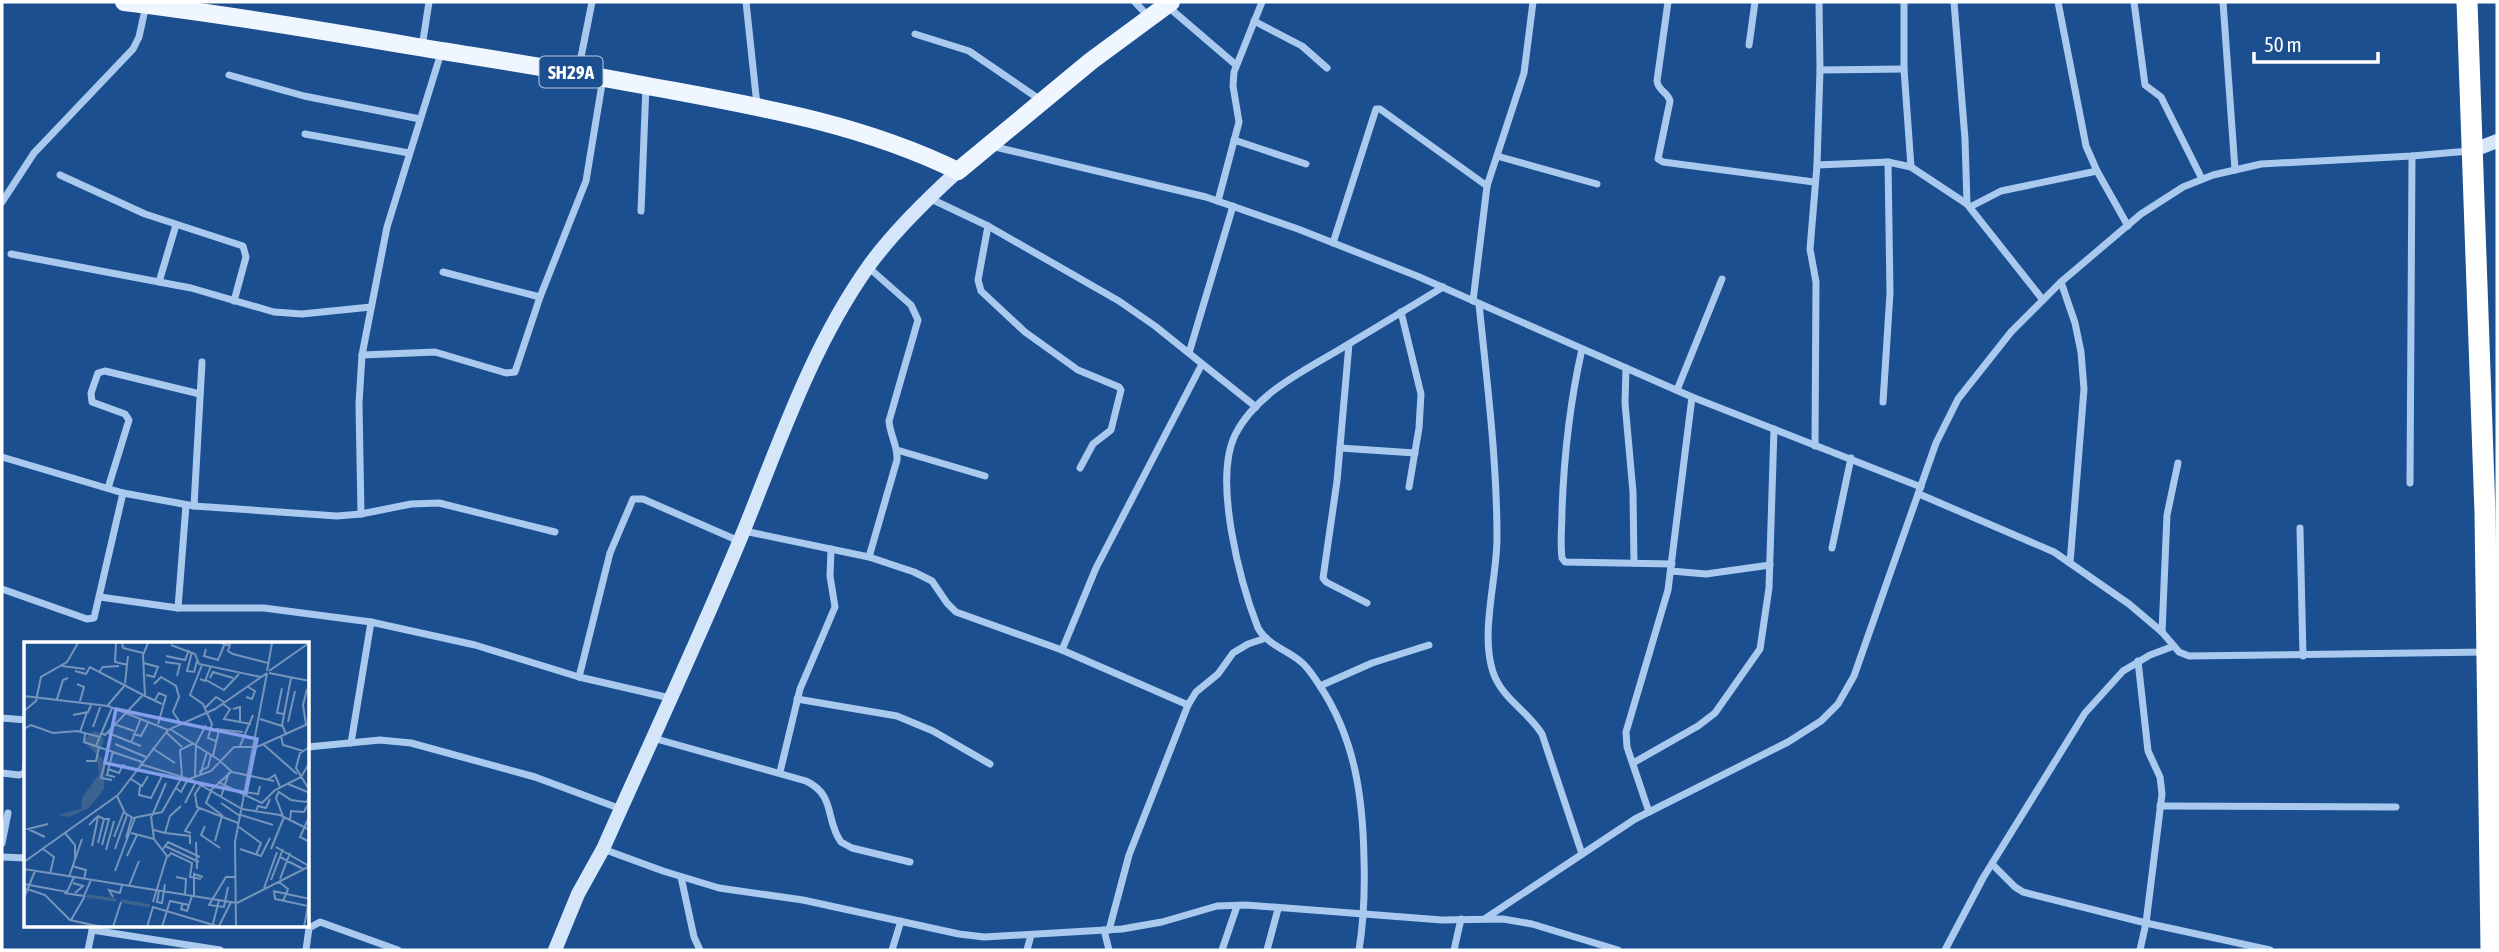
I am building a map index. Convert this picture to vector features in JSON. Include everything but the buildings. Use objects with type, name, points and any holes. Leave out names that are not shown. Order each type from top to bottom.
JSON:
[{"type":"highway","points":[[2467,2],[2492,652],[2493,939]]},
{"type":"main road","name":"SH29A","points":[[124,2],[306,27],[578,73],[757,108],[834,124],[886,139],[958,171]]},
{"type":"main road","points":[[958,171],[1042,101],[1168,3]]},
{"type":"street","points":[[422,48],[429,2]]},
{"type":"street","points":[[578,73],[592,2]]},
{"type":"street","points":[[746,2],[757,108]]},
{"type":"street","points":[[1135,2],[1149,18]]},
{"type":"street","points":[[1218,201],[1240,115],[1233,86],[1236,65],[1262,2]]},
{"type":"street","points":[[1533,2],[1524,73],[1487,187],[1476,302],[1497,491],[1491,661],[1503,691],[1542,734],[1582,854]]},
{"type":"street","points":[[1668,2],[1657,81],[1658,88],[1666,93],[1670,101],[1657,152],[1658,159],[1663,162],[1814,183]]},
{"type":"street","points":[[1749,45],[1755,2]]},
{"type":"street","points":[[1815,446],[1816,282],[1810,248],[1817,165],[1819,2]]},
{"type":"street","points":[[1904,2],[1904,69],[1911,167]]},
{"type":"street","points":[[1954,2],[1969,205]]},
{"type":"street","points":[[2059,2],[2081,129],[2096,171],[2128,226]]},
{"type":"street","points":[[2134,2],[2145,85],[2161,97],[2202,179]]},
{"type":"street","points":[[2223,2],[2235,170]]},
{"type":"street","points":[[1168,3],[1236,65]]},
{"type":"street","points":[[2,202],[34,153],[133,49],[149,4]]},
{"type":"street","points":[[1254,21],[1301,46],[1327,68]]},
{"type":"street","points":[[915,34],[969,51],[1042,101]]},
{"type":"street","points":[[361,514],[359,403],[362,355],[387,227],[442,50]]},
{"type":"street","points":[[1820,70],[1904,69]]},
{"type":"street","points":[[229,75],[304,96],[420,119]]},
{"type":"street","points":[[362,355],[435,352],[506,373],[513,373],[517,369],[540,297],[586,181],[603,78]]},
{"type":"street","points":[[641,211],[646,86]]},
{"type":"street","points":[[1333,243],[1376,109],[1380,109],[1487,187]]},
{"type":"street","points":[[305,134],[409,153]]},
{"type":"street","points":[[1234,140],[1306,164]]},
{"type":"street","points":[[1486,918],[1649,812],[1788,742],[1821,721],[1838,704],[1854,677],[1936,443],[1958,399],[2011,332],[2061,282],[2128,226],[2183,187],[2202,179],[2261,164],[2474,150],[2497,141]]},
{"type":"street","points":[[989,146],[1233,206],[1443,288],[1692,397],[1815,446],[1850,457],[2070,563],[2129,604],[2162,632],[2179,652],[2189,656],[2492,652]]},
{"type":"street","points":[[1497,156],[1597,184]]},
{"type":"street","points":[[2410,483],[2412,156]]},
{"type":"street","points":[[1817,165],[1888,162],[1911,167],[1969,205],[2043,300]]},
{"type":"street","points":[[1883,401],[1889,293],[1888,162]]},
{"type":"street","points":[[555,950],[578,894],[621,809],[807,378],[830,331],[868,267],[929,198],[958,171]]},
{"type":"street","points":[[1969,205],[2010,188],[2096,171]]},
{"type":"street","points":[[60,175],[145,215],[245,248],[246,257],[234,301]]},
{"type":"street","points":[[929,198],[988,226],[1119,301],[1255,408]]},
{"type":"street","points":[[1189,354],[1233,206]]},
{"type":"street","points":[[159,282],[176,225]]},
{"type":"street","points":[[988,226],[978,280],[981,291],[1038,342],[1078,370],[1121,390],[1111,430],[1093,444],[1080,468]]},
{"type":"street","points":[[11,254],[191,288],[258,309],[287,314],[371,307]]},
{"type":"street","points":[[868,267],[911,305],[918,315],[917,329],[890,421],[897,460],[869,556]]},
{"type":"street","points":[[443,272],[540,297]]},
{"type":"street","points":[[1677,390],[1722,279]]},
{"type":"street","points":[[2061,282],[2075,323],[2084,381],[2070,563]]},
{"type":"street","points":[[1359,950],[1365,915],[1364,826],[1361,790],[1352,754],[1342,724],[1320,686],[1300,661],[1266,638],[1256,621],[1228,512],[1228,460],[1235,436],[1255,408],[1278,388],[1443,288]]},
{"type":"street","points":[[1401,312],[1421,394],[1409,487]]},
{"type":"street","points":[[1349,344],[1340,448],[1323,578],[1367,603]]},
{"type":"street","points":[[1582,349],[1568,424],[1563,493],[1562,558],[1565,562],[1634,563],[1706,574],[1770,565]]},
{"type":"street","points":[[178,608],[202,362]]},
{"type":"street","points":[[1062,650],[1096,568],[1202,364]]},
{"type":"street","points":[[1626,368],[1634,563]]},
{"type":"street","points":[[108,488],[130,420],[125,414],[92,402],[91,393],[98,373],[105,371],[200,394]]},
{"type":"street","points":[[1649,812],[1626,739],[1627,723],[1658,628],[1672,568],[1692,397]]},
{"type":"street","points":[[1633,763],[1698,726],[1715,713],[1755,659],[1763,636],[1770,565],[1774,429]]},
{"type":"street","points":[[1340,448],[1415,453]]},
{"type":"street","points":[[897,450],[985,476]]},
{"type":"street","points":[[2,457],[122,493],[190,505],[330,516],[361,514],[411,504],[439,503],[555,532]]},
{"type":"street","points":[[1832,548],[1850,457]]},
{"type":"street","points":[[2162,632],[2166,523],[2178,463]]},
{"type":"street","points":[[2,589],[90,620],[96,615],[122,493]]},
{"type":"street","points":[[579,677],[610,553],[633,499],[643,499],[741,536],[869,556],[914,572],[932,581],[956,612],[1062,650],[1188,705]]},
{"type":"street","points":[[2300,528],[2303,656]]},
{"type":"street","points":[[780,772],[806,671],[835,607],[830,576],[831,549]]},
{"type":"street","points":[[100,597],[178,608],[264,608],[371,622],[475,645],[579,677],[670,698]]},
{"type":"street","points":[[351,743],[371,622]]},
{"type":"street","points":[[1109,950],[1107,930],[1129,855],[1188,705],[1196,692],[1218,674],[1233,653],[1266,638]]},
{"type":"street","points":[[1320,686],[1372,663],[1429,645]]},
{"type":"street","points":[[1945,950],[1992,864],[2085,713],[2123,671],[2138,661],[2174,646]]},
{"type":"street","points":[[2138,661],[2148,751],[2161,784],[2146,923],[2140,950]]},
{"type":"street","points":[[797,699],[897,716],[933,731],[990,764]]},
{"type":"street","points":[[2,718],[24,720]]},
{"type":"street","points":[[652,738],[806,781],[820,791],[831,811],[835,831],[841,842],[852,848],[909,862]]},
{"type":"street","points":[[310,747],[380,740],[411,743],[536,777],[621,809]]},
{"type":"street","points":[[2,773],[23,774],[24,771]]},
{"type":"street","points":[[2160,806],[2396,807]]},
{"type":"street","points":[[2,843],[8,813]]},
{"type":"street","points":[[603,849],[719,888],[803,900],[984,937],[1145,926],[1217,906],[1237,906],[1442,920],[1486,918],[1532,924],[1618,950]]},
{"type":"street","points":[[2,857],[24,858]]},
{"type":"street","points":[[1992,864],[2015,887],[2024,892],[2146,923],[2270,950]]},
{"type":"street","points":[[681,877],[694,937],[700,950]]},
{"type":"street","points":[[1222,950],[1237,906]]},
{"type":"street","points":[[1267,950],[1278,909]]},
{"type":"street","points":[[1454,950],[1461,919]]},
{"type":"street","points":[[892,950],[901,921]]},
{"type":"street","points":[[310,927],[320,922],[398,950]]},
{"type":"street","points":[[88,950],[92,928],[220,950]]},
{"type":"street","points":[[306,950],[309,928]]},
{"type":"street","points":[[1027,950],[1031,935]]}]
